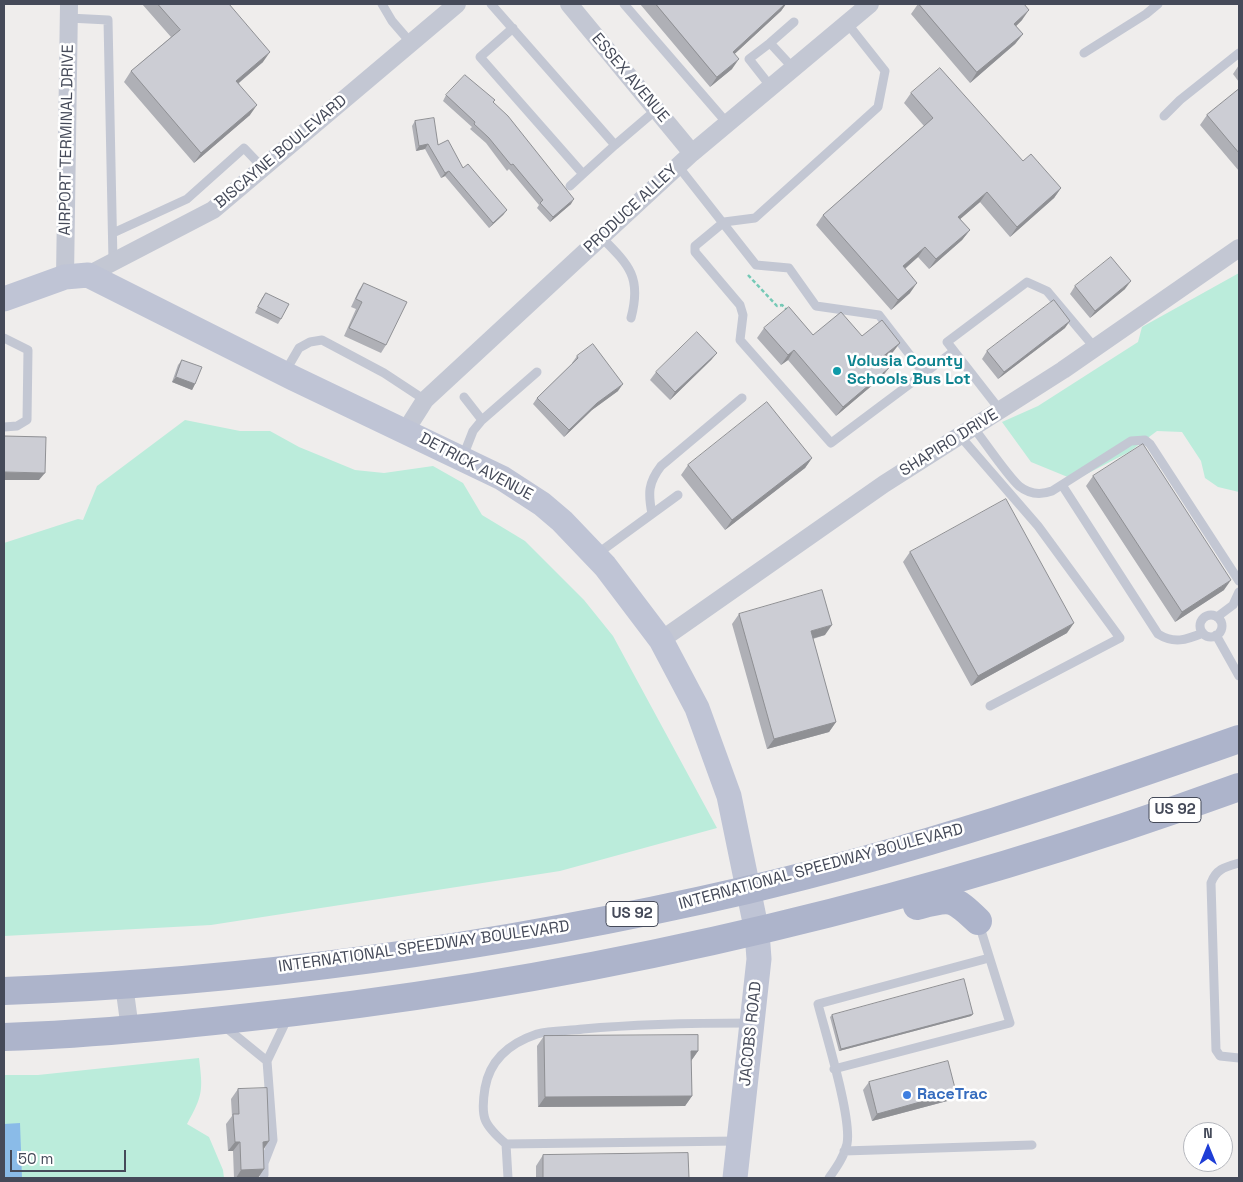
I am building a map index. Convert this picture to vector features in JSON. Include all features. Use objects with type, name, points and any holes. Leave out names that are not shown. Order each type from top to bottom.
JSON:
[{"type":"main road","name":"INTERNATIONAL SPEEDWAY BOULEVARD","points":[[4,991],[124,985],[320,964],[452,946],[626,916],[749,889],[1013,816],[1239,739]]},
{"type":"main road","name":"US 92","points":[[4,1037],[217,1021],[291,1013],[439,993],[648,956],[757,932],[1005,866],[1151,819],[1239,787]]},
{"type":"main road","points":[[978,922],[979,899],[985,886],[992,876],[1005,866]]},
{"type":"main road","points":[[808,919],[853,923],[944,899],[956,902],[978,922]]},
{"type":"street","name":"BISCAYNE BOULEVARD","points":[[4,299],[77,276],[113,261],[213,210],[457,4]]},
{"type":"street","name":"ESSEX AVENUE","points":[[569,4],[692,153]]},
{"type":"street","name":"PRODUCE ALLEY","points":[[406,430],[425,400],[692,153],[870,4]]},
{"type":"street","name":"AIRPORT TERMINAL DRIVE","points":[[69,11],[77,276]]},
{"type":"street","name":"SHAPIRO DRIVE","points":[[661,640],[884,484],[1095,348],[1239,248]]},
{"type":"street","name":"DETRICK AVENUE","points":[[77,276],[406,430],[502,478],[542,504],[594,555],[661,640],[697,708],[726,788],[749,889]]},
{"type":"street","name":"JACOBS ROAD","points":[[735,1178],[759,959],[757,932],[749,889]]},
{"type":"street","points":[[124,985],[130,1028]]},
{"type":"lane","points":[[382,4],[392,21],[411,42]]},
{"type":"lane","points":[[491,4],[615,146]]},
{"type":"lane","points":[[624,4],[727,123]]},
{"type":"lane","points":[[1084,53],[1146,14],[1158,4]]},
{"type":"lane","points":[[69,11],[108,20],[113,261]]},
{"type":"lane","points":[[771,87],[749,59],[794,22]]},
{"type":"lane","points":[[847,23],[885,71],[878,107],[755,218],[724,222],[695,246],[695,252],[740,305],[743,315],[740,340],[831,443],[923,372],[954,351]]},
{"type":"lane","points":[[513,28],[480,57],[583,174]]},
{"type":"lane","points":[[770,42],[793,68]]},
{"type":"lane","points":[[1164,116],[1180,100],[1239,53]]},
{"type":"lane","points":[[570,186],[656,110]]},
{"type":"lane","points":[[112,233],[186,199],[244,148],[263,168]]},
{"type":"lane","points":[[678,166],[756,264],[789,268],[816,306],[878,315],[923,372]]},
{"type":"lane","points":[[601,237],[621,256],[635,281],[636,300],[631,318]]},
{"type":"lane","points":[[1000,410],[947,342],[1027,282],[1048,291],[1095,348]]},
{"type":"lane","points":[[4,338],[28,350],[28,397],[27,420],[17,426],[4,427]]},
{"type":"lane","points":[[285,373],[299,348],[310,342],[322,340],[384,373],[425,400]]},
{"type":"lane","points":[[462,459],[473,431],[482,420],[537,372]]},
{"type":"lane","points":[[464,397],[482,420]]},
{"type":"lane","points":[[652,514],[648,491],[652,477],[661,466],[742,398]]},
{"type":"lane","points":[[966,431],[1019,486],[1033,493],[1043,494],[1062,485],[1131,441],[1145,440],[1150,444],[1239,581]]},
{"type":"lane","points":[[966,431],[1120,638],[990,706]]},
{"type":"lane","points":[[1062,485],[1158,634],[1177,641],[1187,640],[1203,634]]},
{"type":"lane","points":[[594,555],[678,495]]},
{"type":"lane","points":[[1216,636],[1209,637],[1203,634],[1200,627],[1202,620],[1207,616],[1217,617],[1233,605],[1239,592]]},
{"type":"lane","points":[[1216,636],[1222,626],[1217,617]]},
{"type":"lane","points":[[1216,636],[1239,676]]},
{"type":"lane","points":[[1239,863],[1222,868],[1214,874],[1211,883],[1216,1050],[1220,1056],[1239,1058]]},
{"type":"lane","points":[[834,1069],[1010,1023],[978,922]]},
{"type":"lane","points":[[829,1178],[841,1161],[848,1124],[818,1004],[990,958]]},
{"type":"lane","points":[[264,1175],[264,1163],[273,1140],[267,1061],[291,1013]]},
{"type":"lane","points":[[217,1021],[267,1061]]},
{"type":"lane","points":[[739,1142],[506,1144],[489,1129],[484,1118],[483,1104],[488,1071],[498,1057],[516,1044],[538,1034],[642,1023],[753,1023]]},
{"type":"lane","points":[[506,1144],[508,1178]]},
{"type":"lane","points":[[844,1151],[1032,1145]]},
{"type":"green space","points":[[1239,273],[1239,492],[1218,487],[1205,478],[1201,461],[1182,432],[1157,431],[1129,452],[1075,480],[1031,462],[1002,422],[1038,406],[1138,342],[1142,327]]},
{"type":"green space","points":[[185,420],[240,431],[270,431],[299,447],[355,470],[384,473],[433,466],[463,483],[482,515],[525,541],[584,600],[613,636],[717,828],[560,871],[211,925],[4,936],[4,543],[78,519],[83,520],[97,486]]},
{"type":"green space","points":[[199,1058],[201,1086],[199,1099],[187,1124],[209,1137],[223,1170],[224,1178],[4,1178],[4,1075],[38,1075]]},
{"type":"water","points":[[20,1123],[22,1178],[4,1178],[4,1124]]},
{"type":"building","points":[[158,4],[229,4],[270,52],[236,81],[257,105],[201,153],[131,71],[180,30]]},
{"type":"building","points":[[656,4],[785,4],[733,52],[739,59],[717,77]]},
{"type":"building","points":[[919,4],[1024,4],[1029,10],[1014,24],[1023,34],[977,72]]},
{"type":"building","points":[[940,68],[1023,161],[1031,154],[1061,188],[1017,227],[987,192],[958,217],[970,230],[936,259],[925,247],[903,266],[917,283],[898,300],[823,215],[933,118],[911,93]]},
{"type":"building","points":[[465,75],[495,100],[493,102],[508,116],[574,199],[553,217],[540,203],[543,200],[513,164],[511,165],[489,138],[474,124],[475,122],[446,95]]},
{"type":"building","points":[[1239,89],[1239,153],[1207,115]]},
{"type":"building","points":[[434,118],[438,145],[448,140],[463,168],[468,164],[507,210],[493,223],[449,171],[445,173],[428,144],[419,146],[415,121]]},
{"type":"building","points":[[1111,257],[1131,281],[1095,311],[1075,286]]},
{"type":"building","points":[[364,283],[407,302],[386,345],[349,328],[362,302],[356,299]]},
{"type":"building","points":[[266,293],[289,304],[281,319],[258,307]]},
{"type":"building","points":[[1054,300],[1070,321],[1004,372],[987,351]]},
{"type":"building","name":"Volusia County Schools Bus Lot","points":[[789,307],[813,335],[841,312],[862,336],[882,320],[900,343],[881,358],[889,368],[843,407],[794,350],[788,355],[764,328]]},
{"type":"building","points":[[697,332],[717,353],[675,392],[656,372]]},
{"type":"building","points":[[593,344],[623,384],[597,403],[569,430],[537,398],[578,358],[577,356]]},
{"type":"building","points":[[182,360],[202,367],[195,384],[176,377]]},
{"type":"building","points":[[767,402],[812,458],[732,520],[688,465]]},
{"type":"building","points":[[4,436],[46,437],[45,473],[4,472]]},
{"type":"building","points":[[1143,444],[1231,580],[1182,612],[1093,476]]},
{"type":"building","points":[[1006,499],[1074,623],[978,676],[910,552]]},
{"type":"building","points":[[822,590],[832,625],[811,631],[836,722],[774,739],[739,614]]},
{"type":"building","points":[[964,979],[973,1014],[841,1049],[832,1015]]},
{"type":"building","points":[[698,1035],[698,1051],[691,1051],[692,1096],[545,1097],[544,1036]]},
{"type":"building","name":"RaceTrac","points":[[948,1061],[956,1092],[877,1114],[869,1082]]},
{"type":"building","points":[[267,1088],[269,1141],[263,1142],[264,1169],[241,1170],[240,1142],[235,1142],[233,1114],[239,1114],[238,1089]]},
{"type":"building","points":[[688,1153],[689,1178],[543,1178],[543,1155]]},
{"type":"place","name":"Volusia County Schools Bus Lot","points":[[837,371]]},
{"type":"place","name":"RaceTrac","points":[[907,1095]]}]
